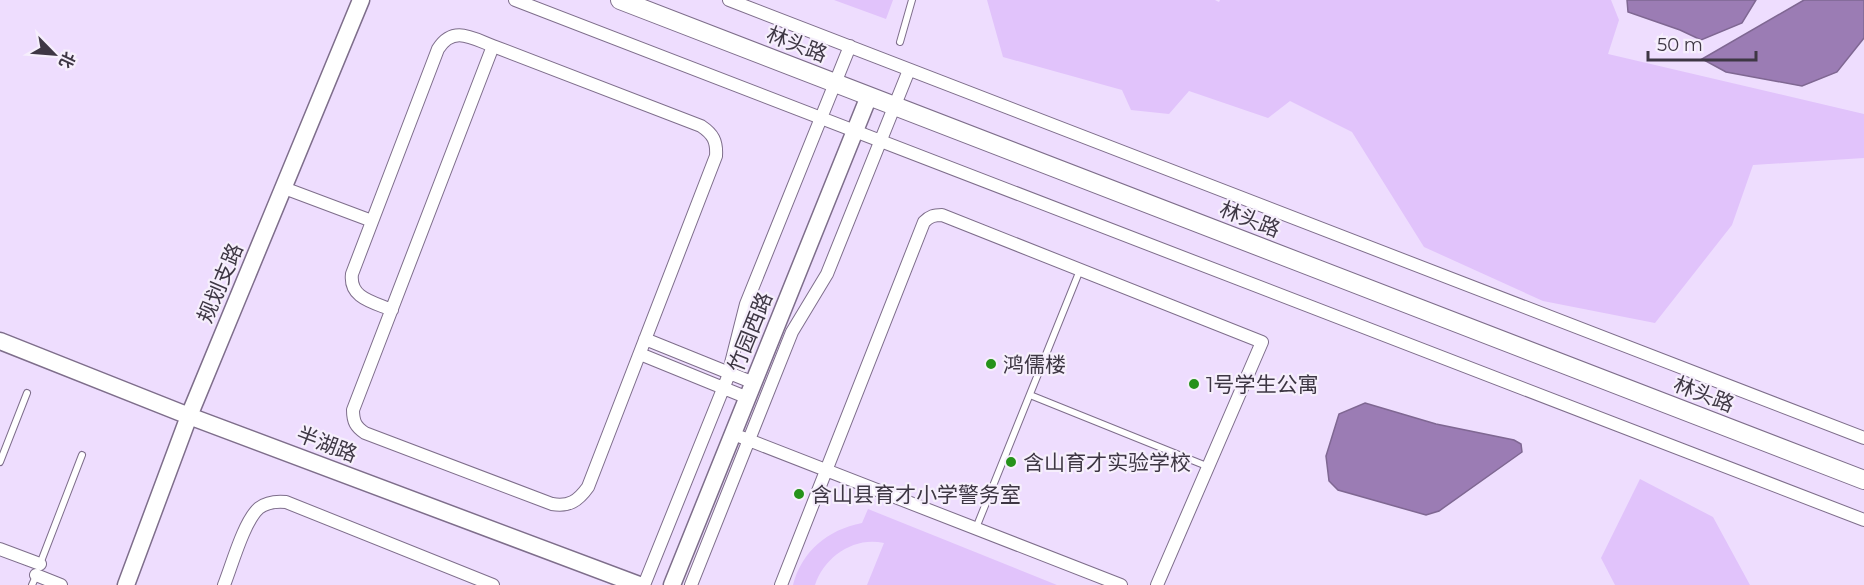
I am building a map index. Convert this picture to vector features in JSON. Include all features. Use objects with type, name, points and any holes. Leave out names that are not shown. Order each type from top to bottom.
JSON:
[{"type":"main road","name":"林头路","points":[[620,0],[1864,480]]},
{"type":"street","name":"规划支路","points":[[126,585],[189,416],[362,0]]},
{"type":"street","points":[[515,0],[1864,520]]},
{"type":"street","points":[[729,0],[1864,438]]},
{"type":"street","points":[[392,310],[360,297],[351,283],[352,274],[442,42],[449,36],[457,34],[493,46],[701,126],[714,137],[716,156],[588,487],[574,503],[562,506],[552,504],[365,433],[353,420],[353,410],[392,310],[493,46]]},
{"type":"street","points":[[644,585],[729,372],[746,304],[850,46]]},
{"type":"street","points":[[691,585],[792,332],[827,274],[909,69]]},
{"type":"street","name":"竹园西路","points":[[672,585],[869,96]]},
{"type":"street","points":[[284,188],[372,221]]},
{"type":"street","points":[[781,585],[924,222],[928,217],[942,215],[1262,342],[1157,585]]},
{"type":"street","points":[[645,339],[729,372],[751,390]]},
{"type":"street","name":"半湖路","points":[[0,341],[189,416],[639,585]]},
{"type":"street","points":[[640,354],[723,388],[751,390]]},
{"type":"street","points":[[733,434],[1120,585]]},
{"type":"street","points":[[224,585],[250,518],[260,507],[273,501],[286,502],[493,585]]},
{"type":"street","points":[[0,549],[36,575],[61,585]]},
{"type":"lane","points":[[900,42],[912,0]]},
{"type":"lane","points":[[976,529],[1080,270]]},
{"type":"lane","points":[[0,462],[27,393]]},
{"type":"lane","points":[[1030,395],[1209,467]]},
{"type":"lane","points":[[36,575],[82,455]]},
{"type":"shaded area","points":[[834,0],[893,0],[886,19]]},
{"type":"shaded area","points":[[987,0],[1215,0],[1219,2],[1220,0],[1611,0],[1619,20],[1608,54],[1864,114],[1864,158],[1753,165],[1732,225],[1655,323],[1543,301],[1424,247],[1352,132],[1290,101],[1268,118],[1189,91],[1169,114],[1131,110],[1122,90],[1003,57]]},
{"type":"shaded area","points":[[1627,0],[1756,0],[1742,23],[1701,40],[1680,30],[1628,12]]},
{"type":"shaded area","points":[[1804,0],[1864,0],[1864,38],[1837,72],[1802,86],[1726,72],[1702,59]]},
{"type":"shaded area","points":[[1365,403],[1436,424],[1514,440],[1521,444],[1522,452],[1439,511],[1426,515],[1338,490],[1329,481],[1326,456],[1339,414]]},
{"type":"shaded area","points":[[1640,479],[1713,517],[1750,585],[1615,585],[1601,558]]},
{"type":"shaded area","points":[[868,509],[1057,585],[867,585],[884,543],[873,542],[851,546],[842,551],[825,566],[815,585],[793,585],[797,573],[810,552],[827,537],[849,526],[862,523]]},
{"type":"place","name":"鸿儒楼","points":[[991,364]]},
{"type":"place","name":"1号学生公寓","points":[[1194,384]]},
{"type":"place","name":"含山育才实验学校","points":[[1011,462]]},
{"type":"place","name":"含山县育才小学警务室","points":[[799,494]]}]
